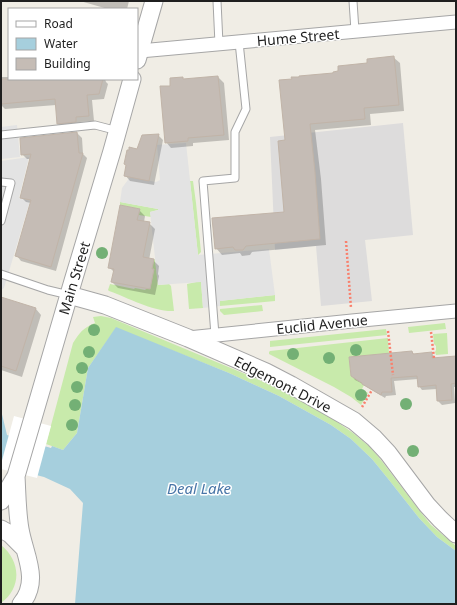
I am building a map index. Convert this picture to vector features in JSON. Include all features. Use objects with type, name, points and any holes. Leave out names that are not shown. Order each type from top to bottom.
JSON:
[{"type":"street","points":[[138,56],[154,1]]},
{"type":"street","name":"Hume Street","points":[[138,56],[219,44],[456,22]]},
{"type":"street","name":"Main Street","points":[[1,501],[16,476],[132,80]]},
{"type":"street","name":"Edgemont Drive","points":[[69,295],[105,305],[188,338],[274,376],[354,421],[374,438],[388,453],[427,505],[456,534]]},
{"type":"street","name":"Euclid Avenue","points":[[188,338],[456,311]]},
{"type":"street","name":"Main Street","points":[[16,476],[19,524],[30,572],[30,587],[21,604]]},
{"type":"street","points":[[1,529],[10,534],[25,549]]},
{"type":"lane","points":[[217,1],[219,44]]},
{"type":"lane","points":[[353,1],[355,31]]},
{"type":"lane","points":[[215,335],[202,181],[235,178],[235,132],[246,109],[239,42]]},
{"type":"lane","points":[[1,134],[95,125],[118,131]]},
{"type":"lane","points":[[1,182],[11,183],[1,221]]},
{"type":"lane","points":[[1,274],[48,290],[69,295]]},
{"type":"path","points":[[346,241],[352,321]]},
{"type":"path","points":[[388,329],[393,375]]},
{"type":"path","points":[[431,332],[434,358]]},
{"type":"path","points":[[364,404],[372,390]]},
{"type":"shaded area","points":[[403,123],[413,235],[365,240],[372,301],[321,306],[316,246],[275,250],[270,137]]},
{"type":"shaded area","points":[[17,125],[20,157],[1,159],[1,127]]},
{"type":"shaded area","points":[[186,143],[198,255],[269,249],[275,295],[220,301],[220,306],[203,308],[201,282],[158,285],[150,212],[158,209],[120,202],[122,188],[130,177],[156,182],[160,180],[157,145]]},
{"type":"shaded area","points":[[29,157],[19,198],[30,201],[4,288],[1,290],[1,161]]},
{"type":"green space","points":[[190,181],[193,181],[196,203],[201,252],[198,255]]},
{"type":"green space","points":[[120,202],[158,210],[150,212],[151,217],[139,215],[140,209],[120,205]]},
{"type":"green space","points":[[154,259],[158,285],[169,284],[171,286],[174,311],[166,311],[149,307],[108,290],[110,284],[134,289],[150,289],[154,269],[152,269]]},
{"type":"green space","points":[[201,281],[203,308],[189,309],[187,284]]},
{"type":"green space","points":[[275,295],[275,301],[220,306],[219,301]]},
{"type":"green space","points":[[262,305],[263,311],[224,315],[220,311],[220,309]]},
{"type":"green space","points":[[101,316],[111,318],[257,379],[290,394],[330,417],[370,447],[431,525],[456,546],[456,551],[437,537],[419,518],[372,459],[351,439],[331,425],[279,396],[229,373],[116,328],[88,368],[77,433],[63,450],[46,444],[73,343],[82,331],[95,323],[93,317]]},
{"type":"green space","points":[[445,323],[446,329],[409,333],[408,327]]},
{"type":"green space","points":[[386,329],[387,335],[270,347],[270,341]]},
{"type":"green space","points":[[447,333],[448,354],[436,355],[436,346],[434,344],[433,334]]},
{"type":"green space","points":[[388,338],[389,354],[349,357],[351,376],[360,382],[364,381],[362,384],[364,385],[362,389],[368,393],[361,405],[334,387],[269,354],[270,351]]},
{"type":"green space","points":[[1,545],[8,551],[15,566],[16,582],[8,597],[1,603]]},
{"type":"water","name":"Deal Lake","points":[[116,327],[229,373],[279,396],[331,425],[351,439],[372,459],[419,518],[437,537],[456,551],[456,604],[75,604],[83,503],[70,489],[44,477],[1,466],[1,410],[7,435],[63,450],[77,433],[88,368]]},
{"type":"pier","points":[[14,416],[51,426],[37,478],[1,469]]},
{"type":"building","points":[[394,56],[399,105],[364,108],[365,119],[310,124],[320,239],[246,246],[243,250],[235,250],[233,247],[215,249],[212,218],[284,212],[278,141],[285,140],[279,80],[292,79],[291,77],[333,73],[338,71],[338,66],[367,63],[367,59]]},
{"type":"building","points":[[218,76],[224,135],[188,138],[188,141],[165,143],[160,86],[170,86],[170,78],[183,77],[183,79]]},
{"type":"building","points":[[1,79],[103,80],[99,94],[87,95],[89,116],[76,117],[76,122],[57,124],[55,99],[1,104]]},
{"type":"building","points":[[77,132],[79,153],[83,153],[51,267],[15,256],[31,200],[20,198],[31,154],[21,155],[20,138]]},
{"type":"building","points":[[159,134],[149,181],[124,176],[126,165],[124,164],[129,147],[137,149],[142,135]]},
{"type":"building","points":[[120,205],[140,209],[137,220],[150,222],[143,257],[154,259],[152,269],[154,269],[150,289],[111,282],[114,269],[108,268]]},
{"type":"building","points":[[1,297],[36,308],[16,371],[1,366]]},
{"type":"building","points":[[412,351],[413,354],[432,352],[432,358],[456,356],[456,383],[451,384],[452,400],[437,401],[436,385],[418,387],[417,376],[391,378],[392,392],[382,392],[381,395],[351,376],[349,357]]}]
